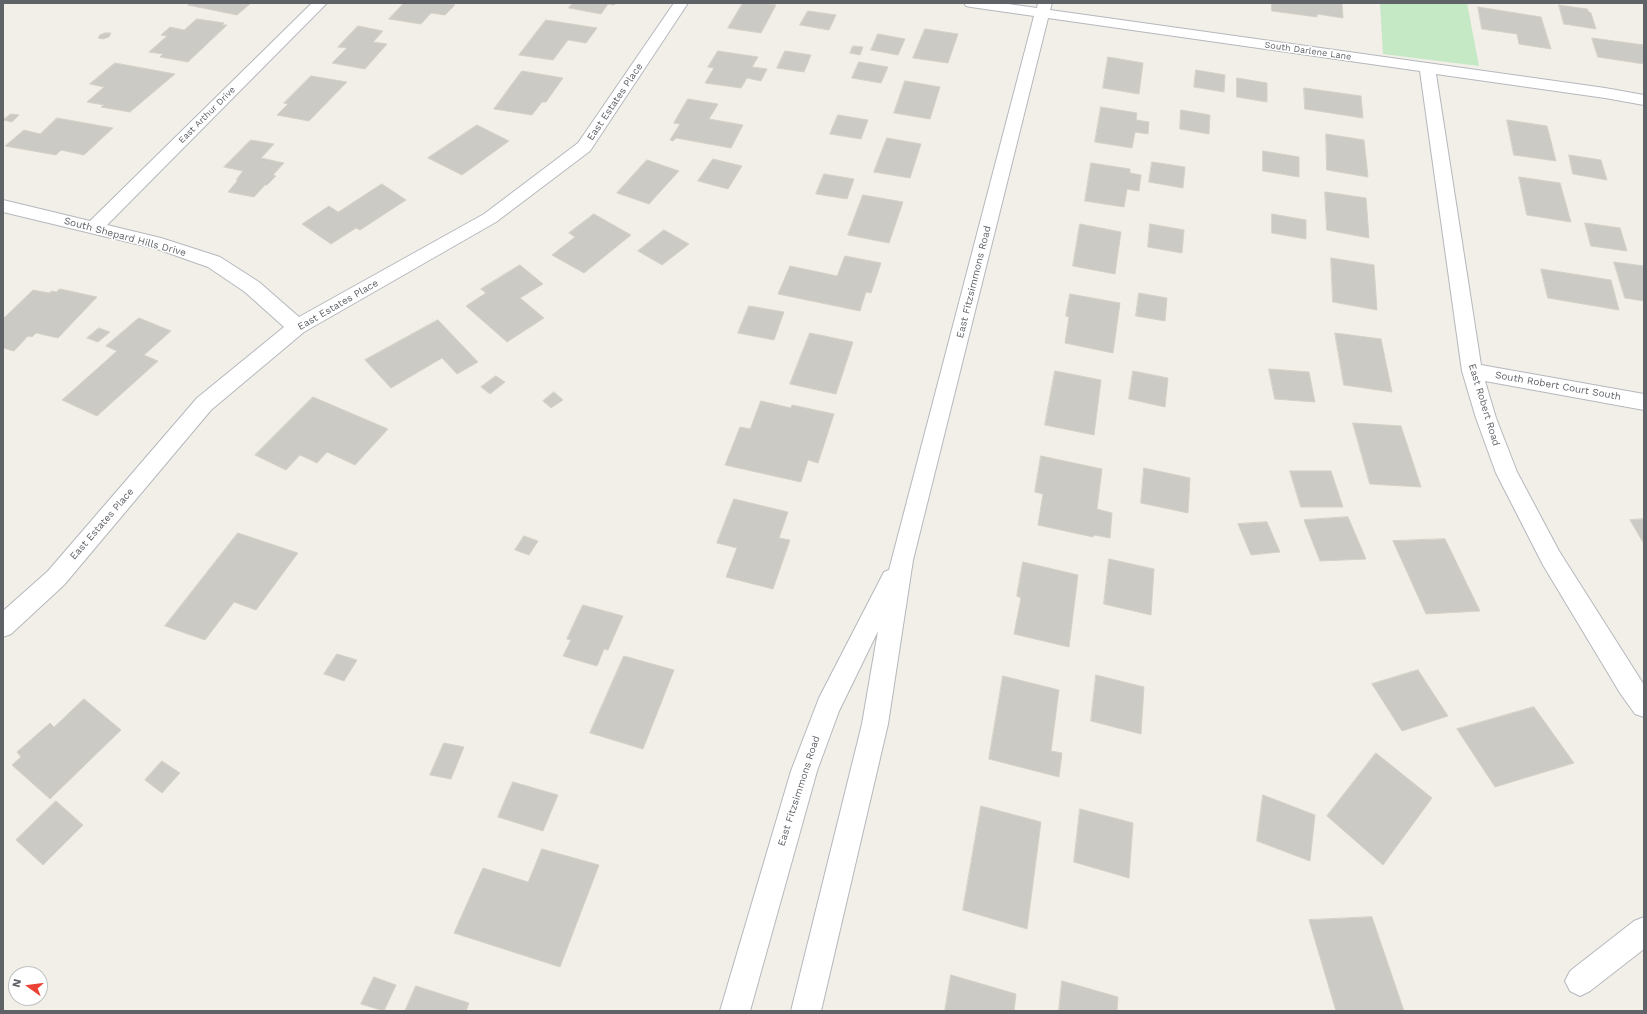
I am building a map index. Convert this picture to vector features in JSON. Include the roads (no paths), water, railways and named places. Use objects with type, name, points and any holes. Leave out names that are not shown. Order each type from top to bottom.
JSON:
[{"type":"street","name":"East Arthur Drive","points":[[94,227],[320,3]]},
{"type":"street","name":"East Estates Place","points":[[3,626],[56,578],[204,404],[297,327],[490,218],[584,147],[681,3]]},
{"type":"street","name":"South Darlene Lane","points":[[971,3],[1044,8],[1644,100]]},
{"type":"street","name":"East Fitzsimmons Road","points":[[806,1011],[875,724],[902,560],[1044,8]]},
{"type":"street","name":"East Robert Road","points":[[1428,68],[1472,371],[1486,418],[1507,473],[1550,558],[1629,685],[1644,705]]},
{"type":"street","name":"South Shepard Hills Drive","points":[[3,206],[161,244],[214,262],[252,287],[297,327]]},
{"type":"street","name":"South Robert Court South","points":[[1472,371],[1644,402]]},
{"type":"street","name":"East Fitzsimmons Road","points":[[735,1011],[804,771],[828,707],[902,560]]},
{"type":"street","points":[[1580,981],[1644,930]]}]
